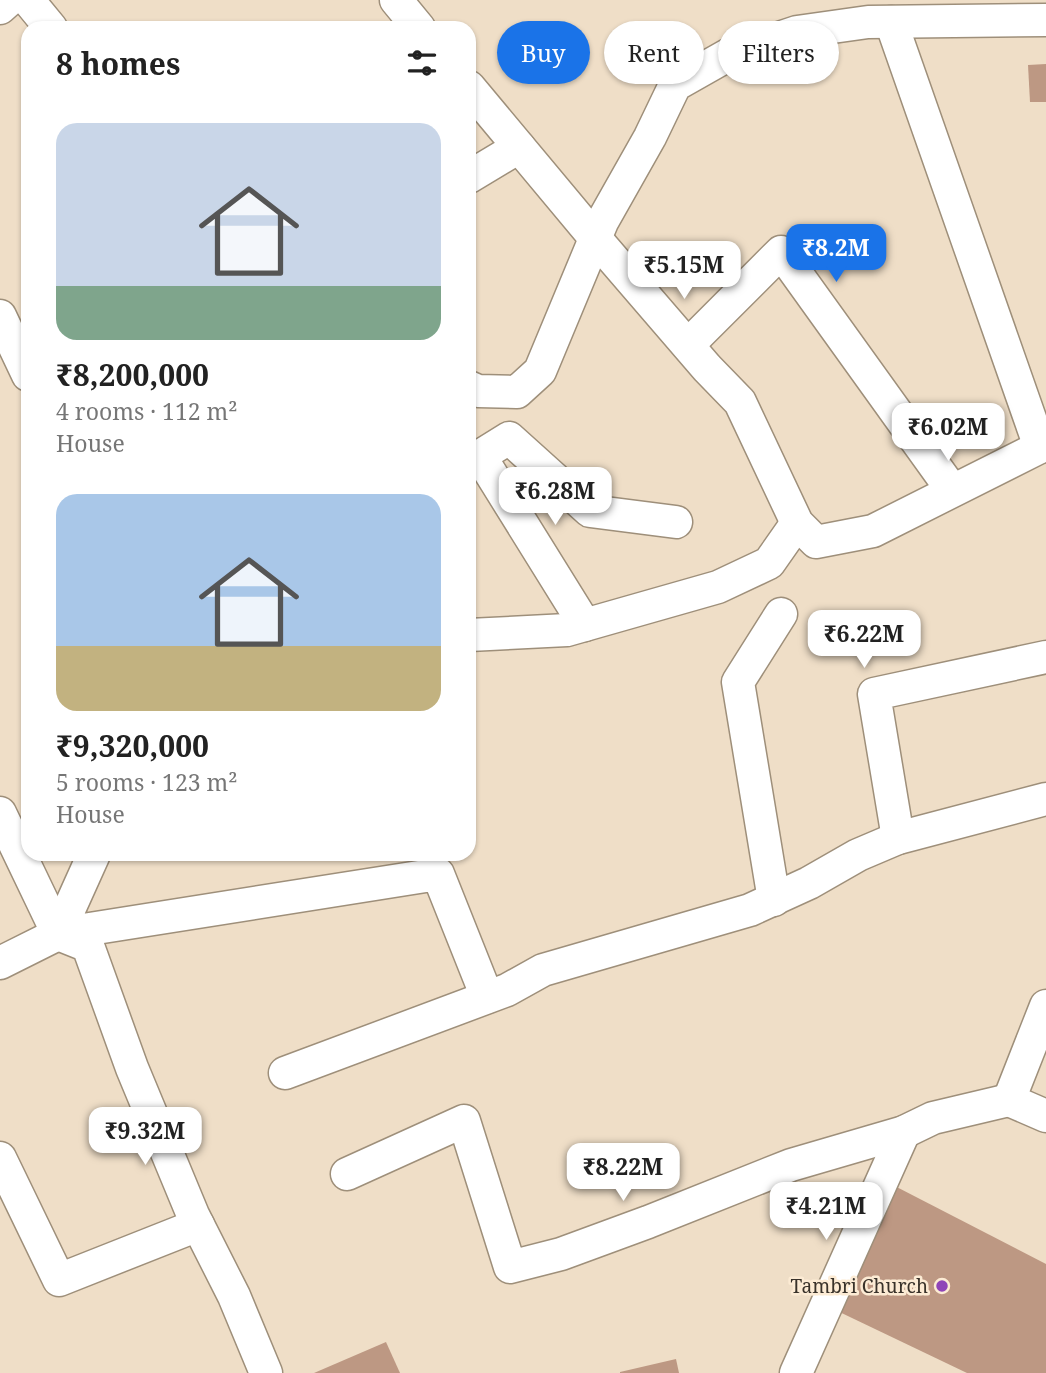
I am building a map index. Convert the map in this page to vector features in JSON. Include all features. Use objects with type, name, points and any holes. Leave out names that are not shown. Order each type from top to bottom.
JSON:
[{"type":"street","points":[[0,8],[9,0]]},
{"type":"street","points":[[28,0],[45,21]]},
{"type":"street","points":[[396,0],[413,21]]},
{"type":"street","points":[[476,390],[517,393],[540,371],[595,238],[675,85],[728,55],[797,32],[868,22],[1046,20]]},
{"type":"street","points":[[476,96],[595,238],[740,402],[797,523],[816,542],[873,531],[1043,445],[891,22]]},
{"type":"street","points":[[476,173],[519,147]]},
{"type":"street","points":[[688,345],[781,252],[952,490]]},
{"type":"street","points":[[9,322],[21,355]]},
{"type":"street","points":[[585,625],[480,456],[509,438],[590,511],[676,522]]},
{"type":"street","points":[[476,635],[567,630],[718,587],[769,563],[797,523]]},
{"type":"street","points":[[774,900],[738,682],[781,614]]},
{"type":"street","points":[[898,838],[874,694],[1046,657]]},
{"type":"street","points":[[285,1073],[507,990],[543,970],[750,911],[898,838],[1046,799]]},
{"type":"street","points":[[0,813],[21,857]]},
{"type":"street","points":[[23,861],[58,934],[88,946],[132,1068],[198,1226],[234,1296],[265,1373]]},
{"type":"street","points":[[58,934],[91,861]]},
{"type":"street","points":[[0,963],[58,934],[438,874],[487,997]]},
{"type":"street","points":[[1009,1100],[1046,1006]]},
{"type":"street","points":[[347,1174],[464,1121],[510,1267],[574,1249],[791,1165],[904,1132],[933,1118],[1009,1100],[1046,1116]]},
{"type":"street","points":[[796,1373],[904,1132]]},
{"type":"street","points":[[0,1158],[59,1280],[198,1226]]},
{"type":"building","points":[[1046,64],[1046,102],[1030,102],[1028,65]]},
{"type":"building","name":"Tambri Church","points":[[885,1181],[1046,1264],[1046,1373],[967,1373],[829,1307]]},
{"type":"building","points":[[386,1342],[400,1373],[314,1373]]},
{"type":"building","points":[[676,1359],[679,1373],[620,1373],[620,1372]]},
{"type":"place","name":"Tambri Church","points":[[942,1286]]}]
